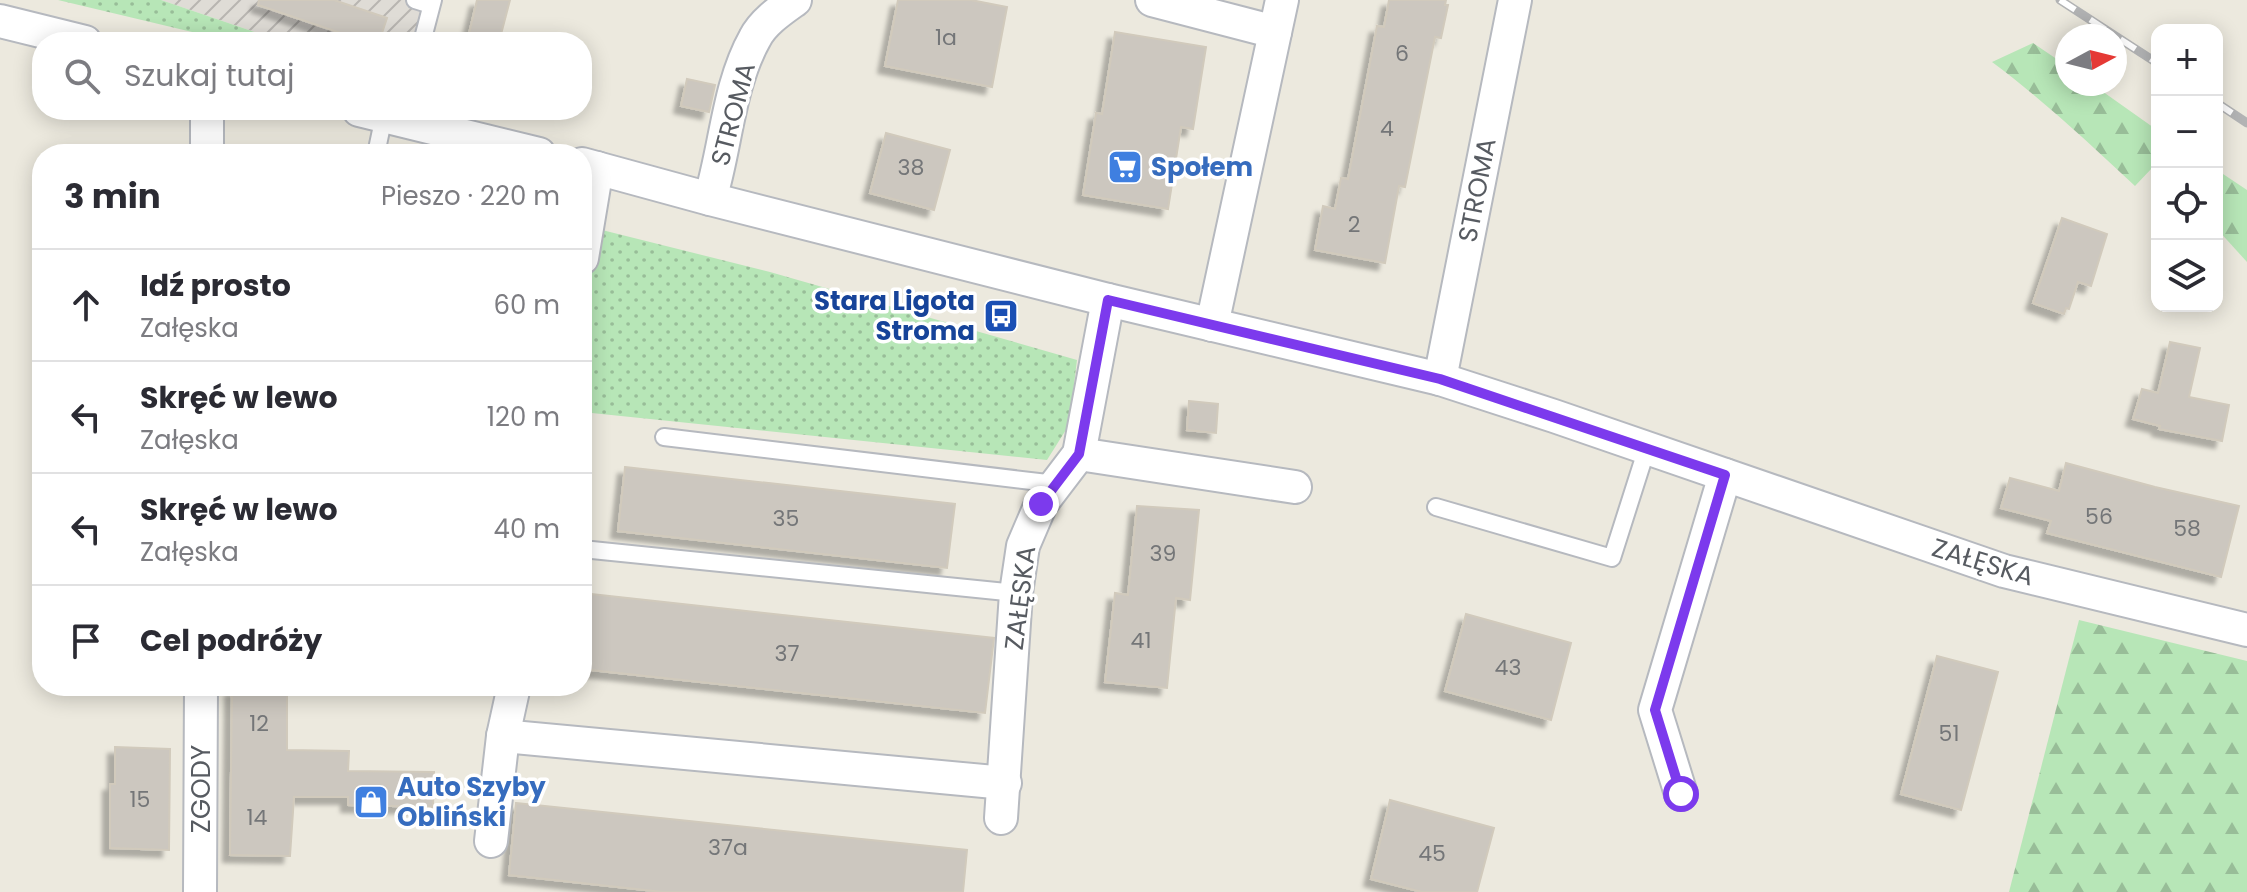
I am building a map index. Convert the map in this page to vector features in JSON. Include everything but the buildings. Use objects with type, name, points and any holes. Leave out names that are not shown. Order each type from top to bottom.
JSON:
[{"type":"street","name":"STROMA","points":[[710,199],[741,71],[755,36],[795,0]]},
{"type":"street","points":[[1152,0],[1275,32]]},
{"type":"street","points":[[1212,325],[1282,0]]},
{"type":"street","name":"STROMA","points":[[1440,379],[1515,0]]},
{"type":"street","points":[[0,21],[45,32]]},
{"type":"street","points":[[207,120],[207,144]]},
{"type":"street","points":[[410,120],[501,144]]},
{"type":"street","name":"ZAŁĘSKA","points":[[592,167],[1108,300],[1440,379],[2004,571],[2247,630]]},
{"type":"street","name":"ZAŁĘSKA","points":[[1001,818],[1016,593],[1023,546],[1041,504],[1079,454],[1108,300]]},
{"type":"street","points":[[1079,454],[1295,487]]},
{"type":"street","points":[[1681,794],[1655,710],[1725,475]]},
{"type":"street","name":"ZGODY","points":[[200,892],[201,696]]},
{"type":"street","points":[[491,841],[503,736],[512,696]]},
{"type":"street","points":[[503,736],[1005,783]]},
{"type":"lane","points":[[423,32],[426,2]]},
{"type":"lane","points":[[379,144],[385,120]]},
{"type":"lane","points":[[664,437],[1056,484]]},
{"type":"lane","points":[[1436,507],[1612,558],[1647,448]]},
{"type":"lane","points":[[592,550],[1016,593]]},
{"type":"shaded area","points":[[161,0],[424,0],[416,32],[255,32]]},
{"type":"green space","points":[[58,0],[161,0],[255,32],[192,32]]},
{"type":"green space","points":[[2033,43],[2055,58],[2055,96],[2109,96],[2151,126],[2151,169],[2135,186],[2048,107],[1992,62]]},
{"type":"green space","points":[[2223,174],[2247,190],[2247,262],[2223,236]]},
{"type":"green space","points":[[592,228],[770,272],[1077,360],[1069,425],[1047,460],[592,413]]},
{"type":"green space","points":[[2079,620],[2247,661],[2247,892],[2009,892]]},
{"type":"railway","points":[[2060,0],[2151,59]]},
{"type":"railway","points":[[2223,107],[2247,123]]},
{"type":"place","name":"Społem","points":[[1125,167]]},
{"type":"place","name":"Stara Ligota Stroma","points":[[1001,316]]},
{"type":"place","name":"Auto Szyby Obliński","points":[[371,802]]},
{"type":"route","points":[[1041,504],[1079,454],[1108,300],[1440,379],[1725,475],[1655,710],[1681,794]]}]
